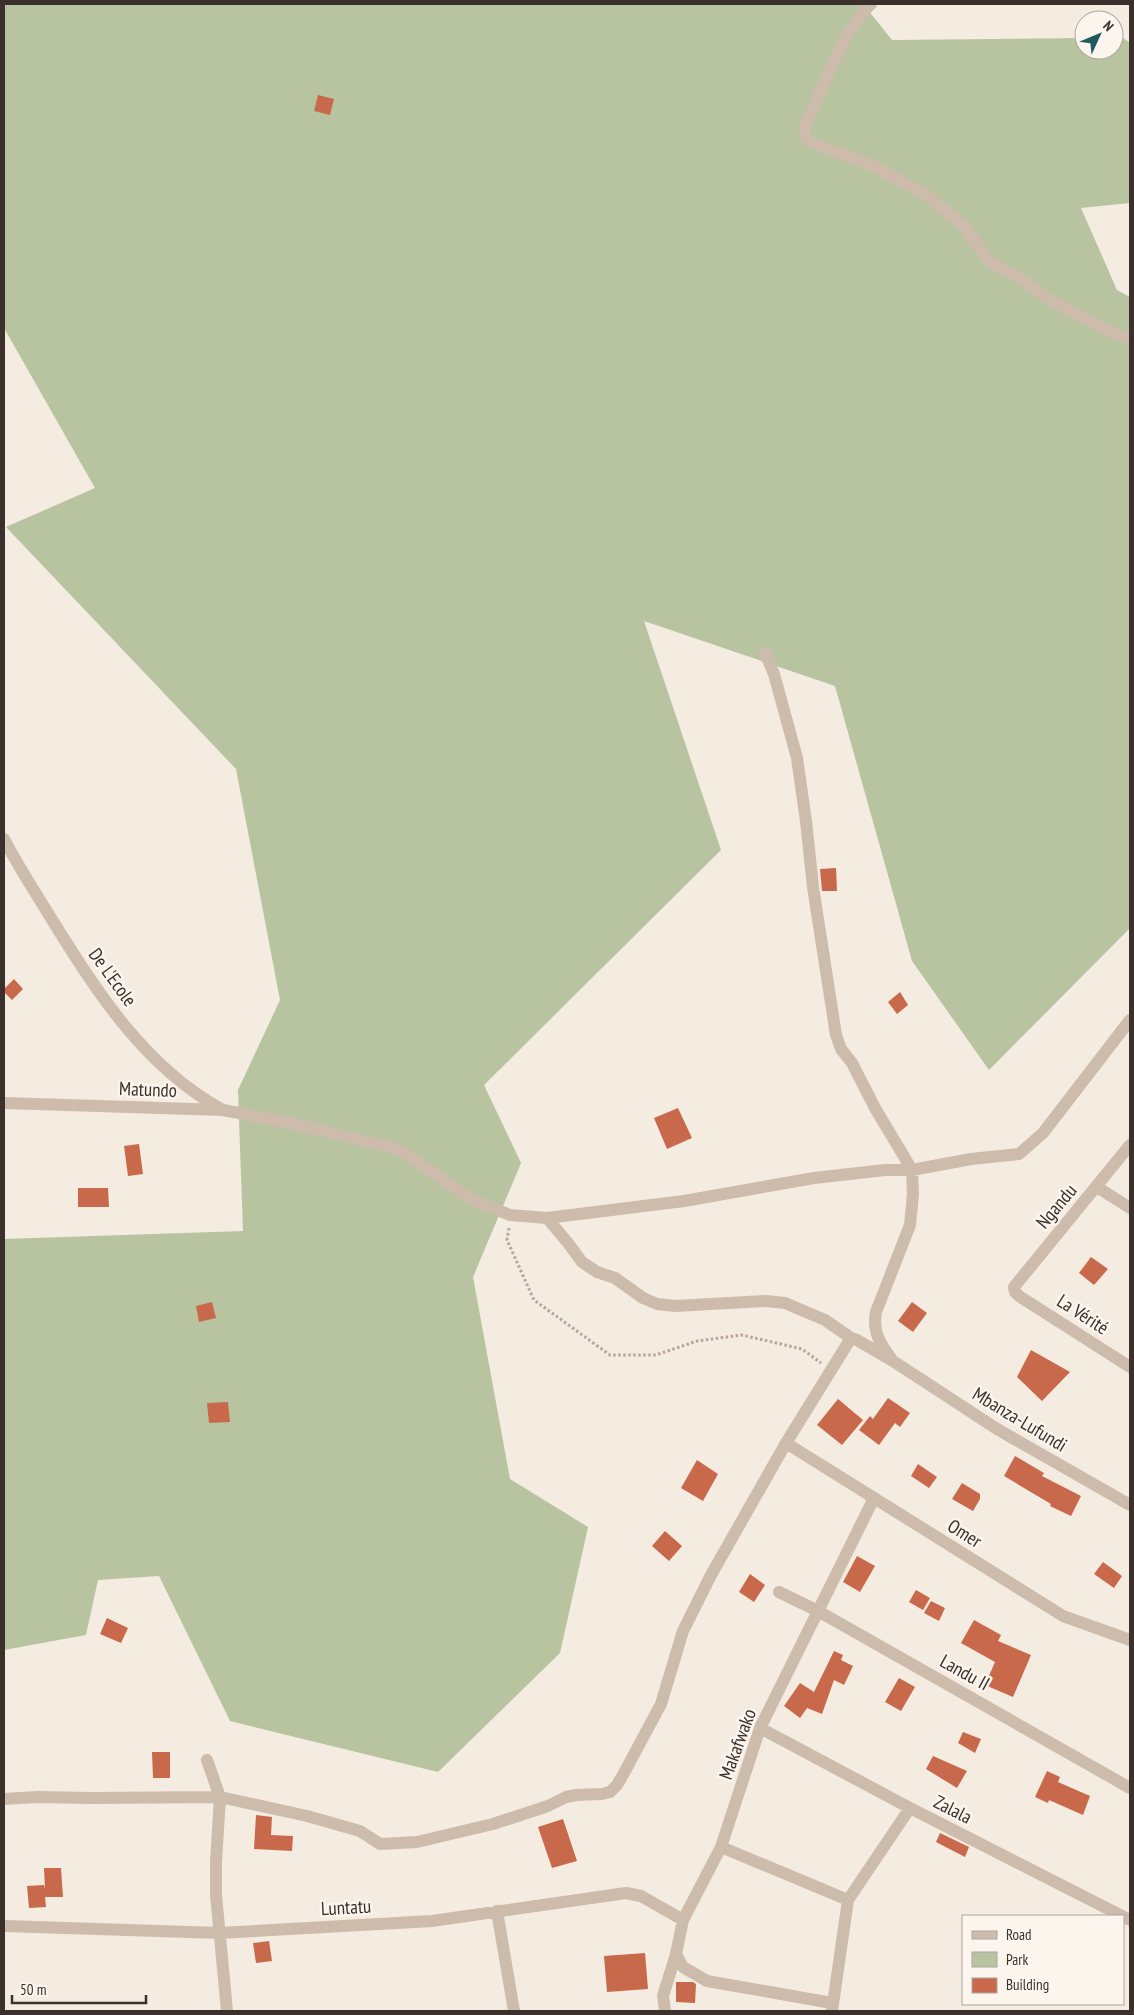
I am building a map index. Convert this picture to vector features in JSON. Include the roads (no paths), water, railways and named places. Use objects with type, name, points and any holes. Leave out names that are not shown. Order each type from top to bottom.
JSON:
[{"type":"street","points":[[871,4],[849,33],[806,123],[805,134],[808,141],[875,167],[926,195],[963,226],[987,259],[993,264],[1020,278],[1042,295],[1099,326],[1120,336],[1130,338]]},
{"type":"street","points":[[765,653],[774,674],[797,758],[813,887],[836,1035],[841,1050],[852,1063],[875,1108],[912,1170],[913,1194],[910,1225],[876,1312],[874,1324],[884,1348],[893,1361]]},
{"type":"street","name":"De L'Ecole","points":[[4,839],[62,936],[116,1016],[168,1070],[200,1098],[223,1110]]},
{"type":"street","name":"Matundo","points":[[4,1103],[223,1110],[290,1123],[404,1152],[460,1192],[480,1203],[510,1215],[547,1218],[684,1201],[814,1178],[885,1170],[912,1170],[972,1159],[1019,1154],[1043,1133],[1130,1020]]},
{"type":"street","name":"Ngandu","points":[[1015,1292],[1016,1284],[1130,1146]]},
{"type":"street","points":[[1097,1187],[1130,1208]]},
{"type":"street","name":"Mbanza-Lufundi","points":[[547,1218],[582,1262],[597,1272],[615,1278],[643,1298],[657,1304],[675,1306],[766,1301],[785,1303],[825,1320],[997,1428],[1130,1505]]},
{"type":"street","name":"La Vérité","points":[[1015,1292],[1130,1367]]},
{"type":"street","points":[[4,1800],[38,1797],[220,1797],[307,1816],[360,1831],[380,1844],[417,1842],[493,1824],[548,1806],[566,1797],[610,1792],[624,1773],[661,1704],[683,1631],[710,1574],[786,1443],[851,1338]]},
{"type":"street","name":"Omer","points":[[786,1443],[1063,1616],[1130,1640]]},
{"type":"street","name":"Makafwako","points":[[665,2011],[663,1996],[676,1954],[683,1920],[721,1847],[760,1728],[874,1498]]},
{"type":"street","name":"Landu II","points":[[779,1592],[818,1611],[1130,1788]]},
{"type":"street","name":"Zalala","points":[[760,1728],[910,1808],[1120,1915]]},
{"type":"street","points":[[208,1760],[220,1797],[216,1895],[227,2011]]},
{"type":"street","points":[[676,1954],[683,1967],[707,1981],[832,2007],[848,1900],[910,1808]]},
{"type":"street","points":[[721,1847],[848,1900]]},
{"type":"street","name":"Luntatu","points":[[4,1926],[220,1933],[432,1922],[626,1893],[642,1896],[683,1920]]},
{"type":"street","points":[[497,1911],[514,2011]]}]
